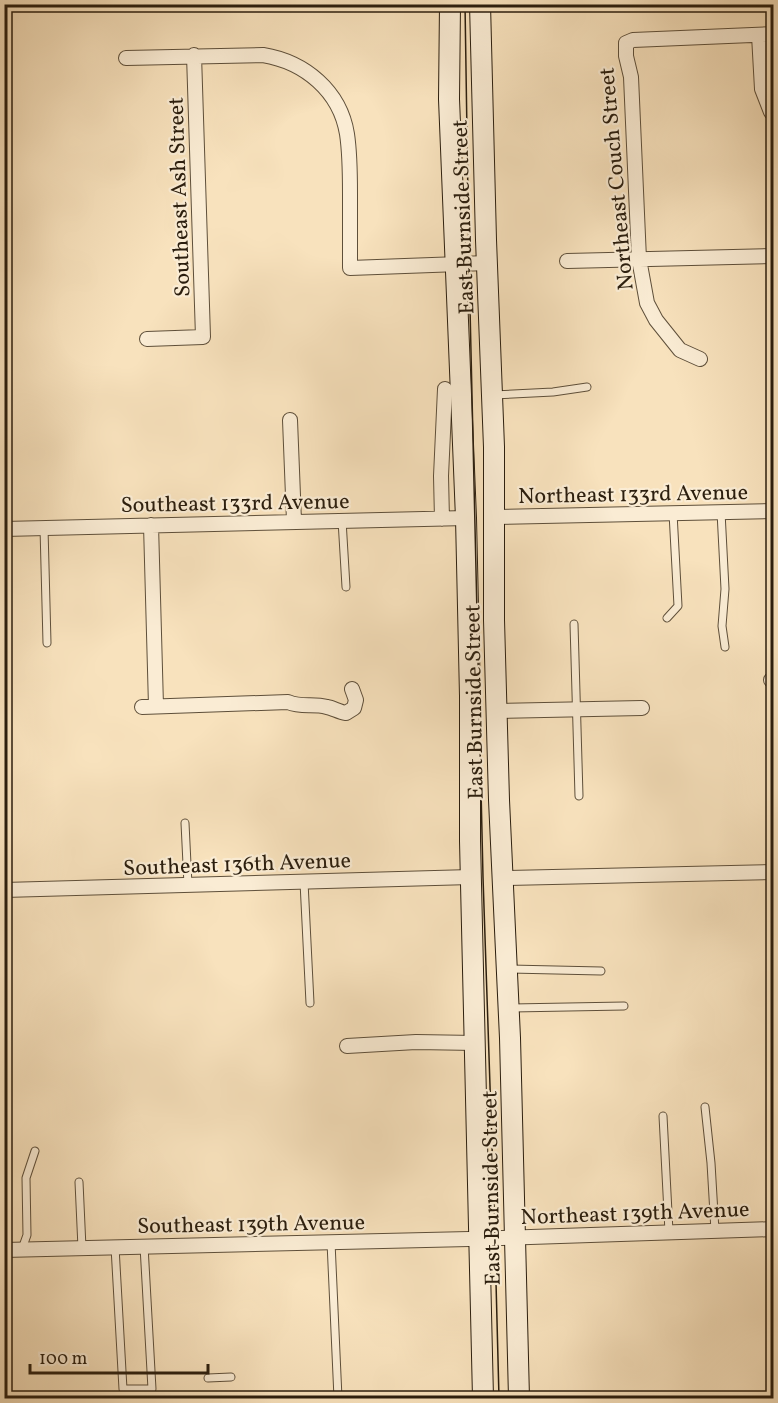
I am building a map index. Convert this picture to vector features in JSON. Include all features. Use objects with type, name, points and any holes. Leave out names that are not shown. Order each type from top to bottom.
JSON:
[{"type":"street","name":"East Burnside Street","points":[[450,4],[449,99],[466,518],[471,707],[471,877],[475,1043],[519,1398]]},
{"type":"street","name":"East Burnside Street","points":[[480,4],[493,395],[497,711],[509,1008],[498,1238],[483,1398]]},
{"type":"street","points":[[771,112],[762,89],[759,35],[774,34]]},
{"type":"street","name":"Northeast Couch Street","points":[[700,359],[680,350],[656,320],[647,303],[639,259],[631,77],[626,56],[626,43],[633,40],[759,35]]},
{"type":"street","points":[[126,58],[245,54],[277,57],[302,68],[322,85],[338,108],[347,134],[350,165],[350,268],[487,263]]},
{"type":"street","name":"Southeast Ash Street","points":[[147,339],[203,337],[194,55]]},
{"type":"street","points":[[567,261],[774,256]]},
{"type":"street","points":[[442,519],[441,476],[445,389]]},
{"type":"street","points":[[290,420],[294,521]]},
{"type":"street","name":"Northeast 133rd Avenue","points":[[494,517],[774,511]]},
{"type":"street","name":"Southeast 133rd Avenue","points":[[4,529],[466,518]]},
{"type":"street","points":[[151,525],[149,706],[288,702],[298,707],[328,706],[346,713],[354,708],[356,700],[352,689]]},
{"type":"street","points":[[497,711],[642,708]]},
{"type":"street","points":[[502,878],[774,872]]},
{"type":"street","name":"Southeast 136th Avenue","points":[[4,890],[471,877]]},
{"type":"street","points":[[348,1046],[416,1042],[475,1043]]},
{"type":"street","name":"Northeast 139th Avenue","points":[[498,1238],[774,1229]]},
{"type":"street","name":"Southeast 139th Avenue","points":[[4,1250],[498,1238]]},
{"type":"lane","points":[[493,395],[554,392],[587,387]]},
{"type":"lane","points":[[721,512],[725,589],[722,626],[725,647]]},
{"type":"lane","points":[[667,618],[678,606],[673,513]]},
{"type":"lane","points":[[342,520],[346,587]]},
{"type":"lane","points":[[44,528],[47,643]]},
{"type":"lane","points":[[574,624],[579,796]]},
{"type":"lane","points":[[185,823],[188,885]]},
{"type":"lane","points":[[304,882],[310,1003]]},
{"type":"lane","points":[[507,969],[601,971]]},
{"type":"lane","points":[[509,1008],[624,1006]]},
{"type":"lane","points":[[705,1107],[715,1231]]},
{"type":"lane","points":[[663,1116],[669,1232]]},
{"type":"lane","points":[[22,1249],[27,1235],[26,1178],[35,1151]]},
{"type":"lane","points":[[79,1182],[82,1248]]},
{"type":"lane","points":[[331,1242],[338,1398]]},
{"type":"lane","points":[[115,1247],[123,1389],[152,1389],[144,1246]]},
{"type":"lane","points":[[208,1378],[231,1377]]},
{"type":"tram line","points":[[465,4],[483,877],[499,1398]]}]
